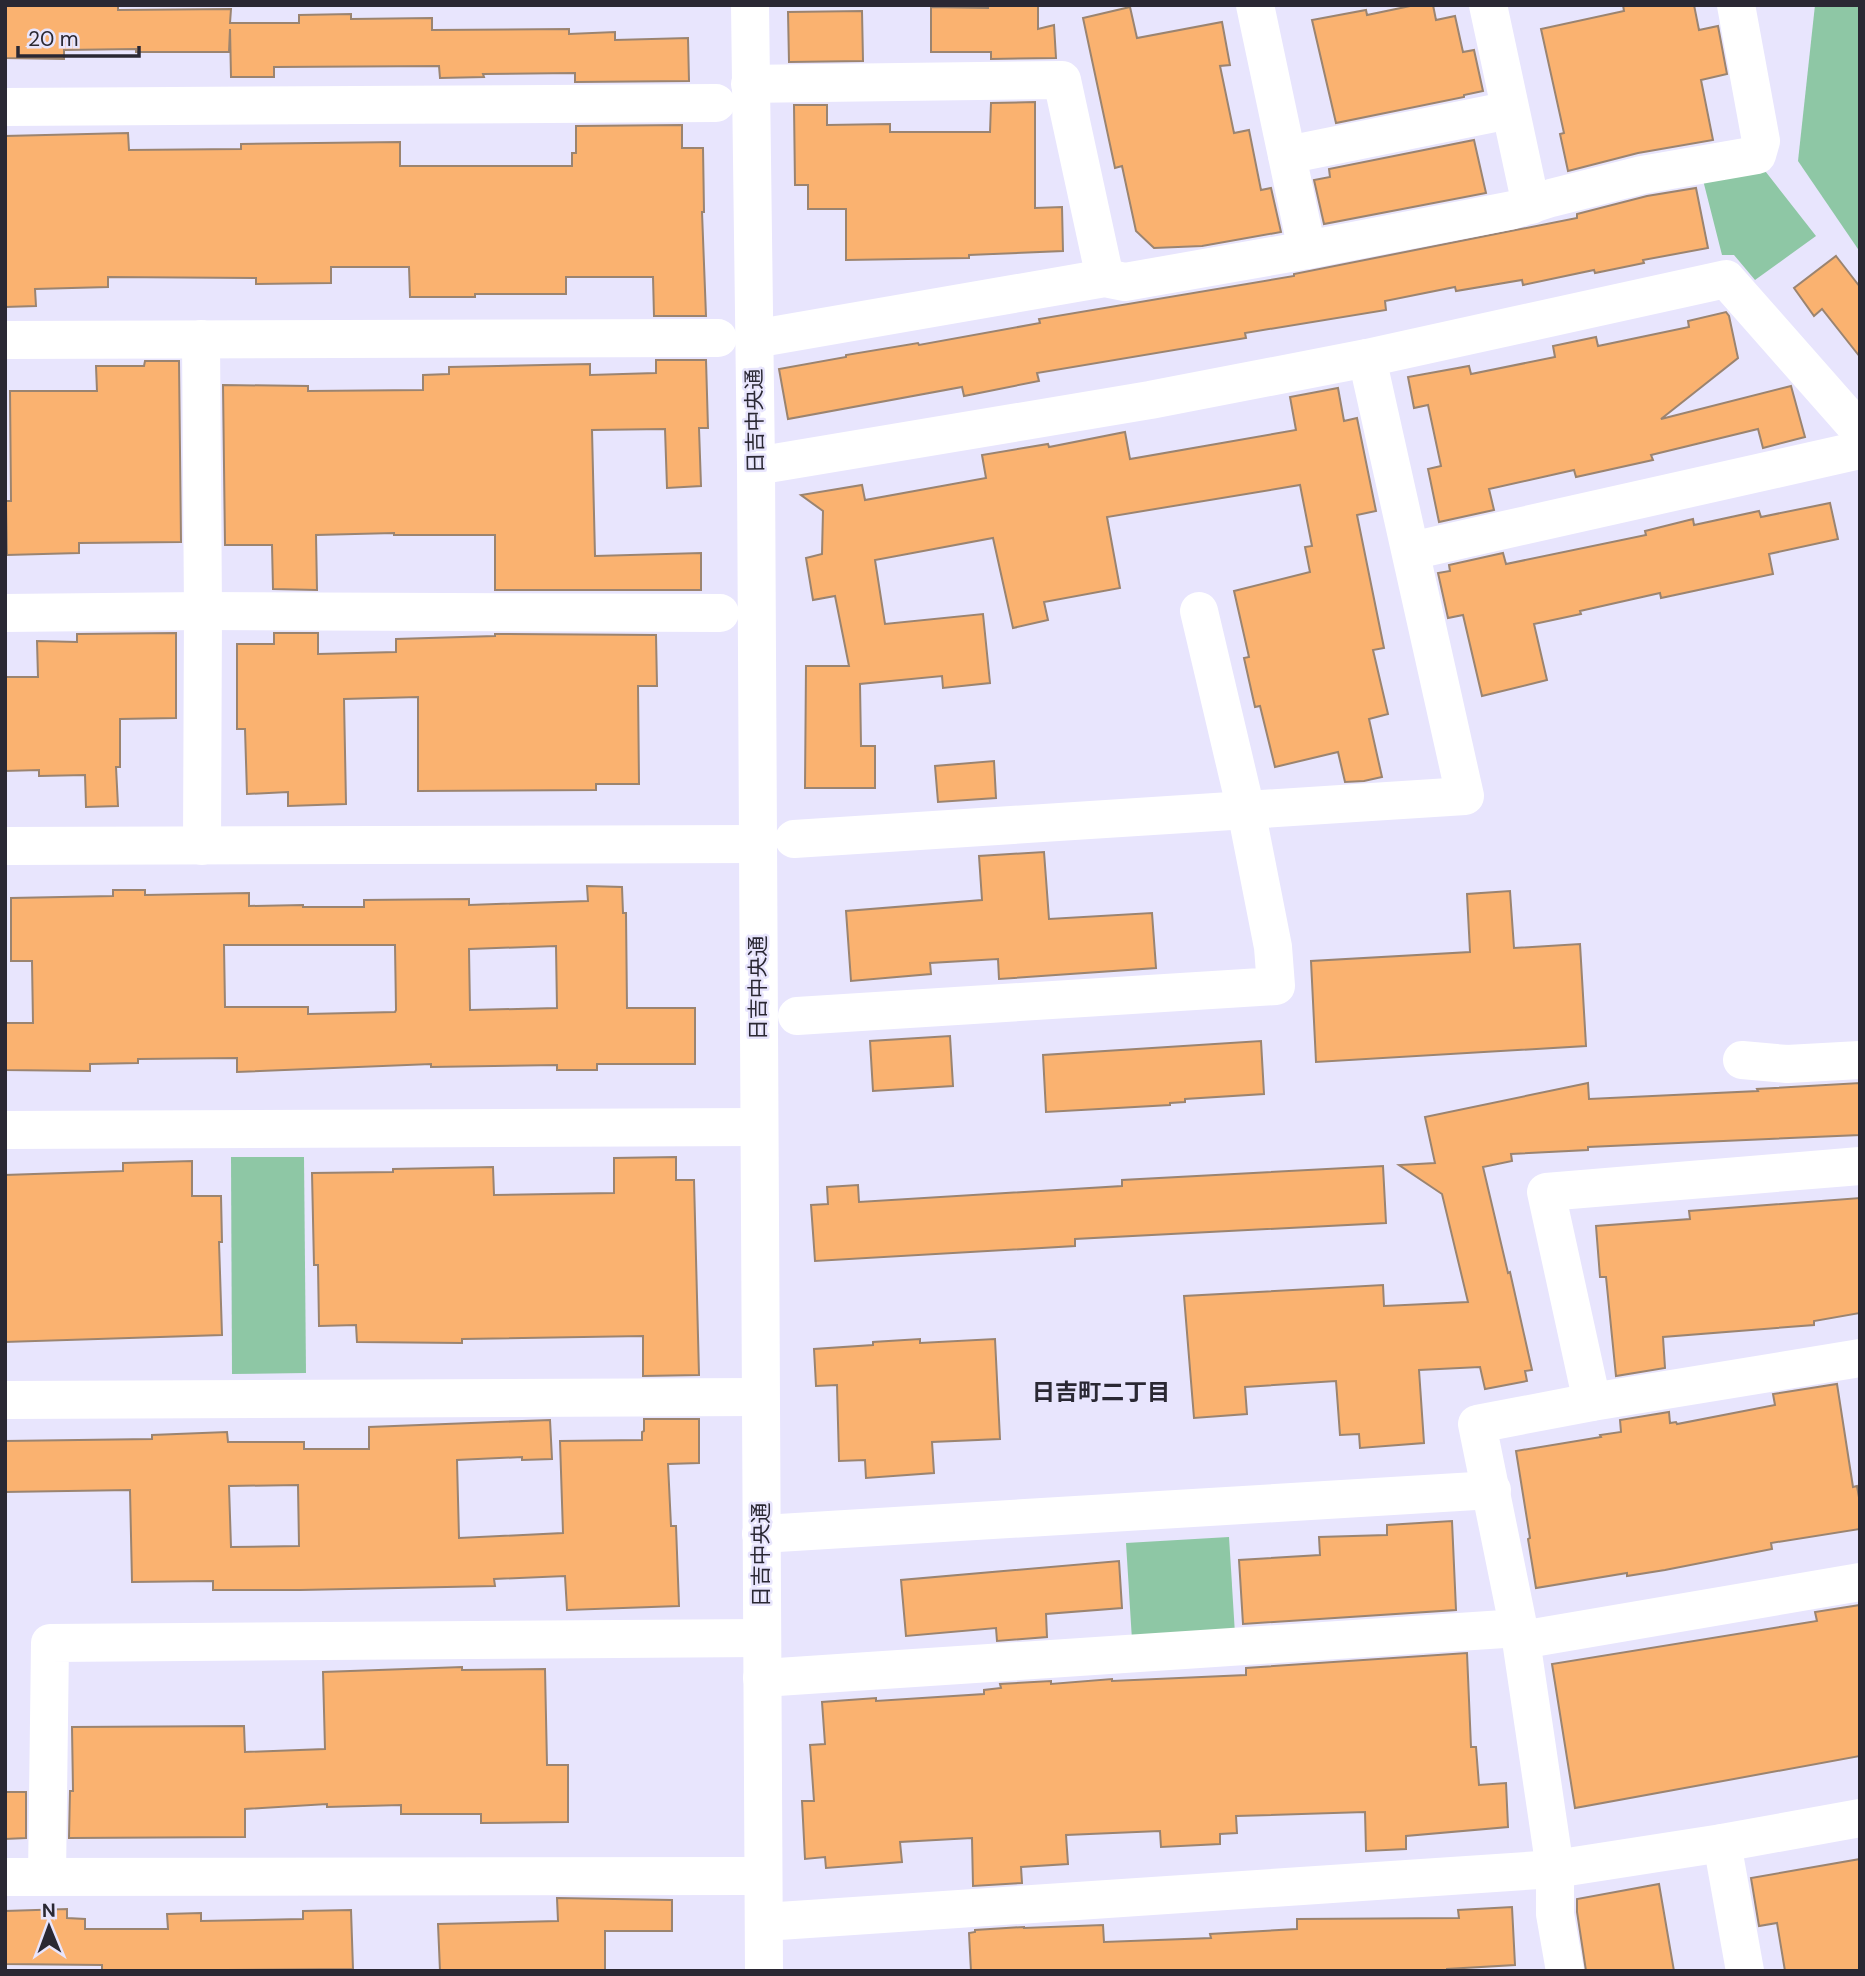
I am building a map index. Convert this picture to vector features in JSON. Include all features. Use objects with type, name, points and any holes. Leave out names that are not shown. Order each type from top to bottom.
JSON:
[{"type":"street","name":"日吉中央通","points":[[750,5],[750,84],[736,338],[756,466],[764,1971]]},
{"type":"street","points":[[1255,5],[1307,250]]},
{"type":"street","points":[[1488,5],[1531,205]]},
{"type":"street","points":[[5,340],[736,338],[1105,278],[1125,282],[1307,250],[1513,210],[1642,175],[1757,155],[1761,141],[1736,5]]},
{"type":"street","points":[[750,84],[1062,80],[1105,278]]},
{"type":"street","points":[[5,107],[716,103]]},
{"type":"street","points":[[1287,155],[1510,110]]},
{"type":"street","points":[[756,466],[1150,400],[1367,358],[1726,279],[1860,431]]},
{"type":"street","points":[[201,339],[202,846]]},
{"type":"street","points":[[794,839],[1465,796],[1367,358]]},
{"type":"street","points":[[1411,551],[1860,450]]},
{"type":"street","points":[[5,613],[203,611],[720,614]]},
{"type":"street","points":[[797,1016],[1276,986],[1272,947],[1246,810],[1199,611]]},
{"type":"street","points":[[5,846],[757,844]]},
{"type":"street","points":[[1742,1060],[1787,1063],[1860,1060]]},
{"type":"street","points":[[5,1130],[758,1127]]},
{"type":"street","points":[[1592,1402],[1546,1192],[1860,1166]]},
{"type":"street","points":[[1564,1971],[1555,1914],[1555,1869],[1520,1634],[1477,1424],[1592,1402],[1860,1358]]},
{"type":"street","points":[[5,1400],[760,1397]]},
{"type":"street","points":[[761,1534],[1492,1490]]},
{"type":"street","points":[[762,1678],[1520,1634],[1860,1582]]},
{"type":"street","points":[[47,1877],[50,1643],[762,1638]]},
{"type":"street","points":[[764,1922],[1555,1869],[1860,1818]]},
{"type":"street","points":[[1722,1843],[1745,1971]]},
{"type":"street","points":[[5,1877],[763,1876]]},
{"type":"green space","points":[[1815,5],[1860,5],[1860,252],[1798,161]]},
{"type":"green space","points":[[1762,167],[1816,236],[1755,280],[1734,255],[1722,255],[1703,180]]},
{"type":"green space","points":[[231,1157],[304,1157],[306,1373],[232,1374]]},
{"type":"green space","points":[[1229,1537],[1235,1634],[1132,1640],[1126,1543]]},
{"type":"building","points":[[5,5],[118,5],[118,10],[231,9],[230,23],[299,23],[299,15],[351,14],[351,19],[432,18],[432,30],[569,29],[569,34],[615,32],[615,40],[688,38],[689,81],[575,82],[575,73],[483,74],[484,77],[440,78],[439,66],[274,67],[274,77],[231,77],[230,29],[229,52],[64,50],[64,59],[5,58]]},
{"type":"building","points":[[1038,5],[1038,29],[1054,25],[1056,58],[991,59],[991,52],[931,52],[931,7]]},
{"type":"building","points":[[1415,5],[1433,5],[1436,20],[1455,16],[1463,52],[1474,50],[1483,91],[1336,123],[1312,20],[1366,10],[1367,15]]},
{"type":"building","points":[[1623,5],[1694,5],[1699,30],[1718,26],[1727,74],[1701,80],[1713,140],[1638,153],[1568,171],[1560,134],[1564,133],[1541,29],[1624,11]]},
{"type":"building","points":[[1130,7],[1137,38],[1222,22],[1230,65],[1220,66],[1234,133],[1249,130],[1261,190],[1271,188],[1281,232],[1202,246],[1154,248],[1136,231],[1122,166],[1115,168],[1083,18]]},
{"type":"building","points":[[862,11],[863,61],[789,62],[788,12]]},
{"type":"building","points":[[1035,102],[1035,208],[1062,207],[1063,251],[969,255],[969,258],[846,260],[846,209],[808,209],[808,185],[795,185],[794,105],[827,105],[827,125],[890,124],[890,132],[990,132],[991,103]]},
{"type":"building","points":[[682,125],[682,148],[703,148],[702,212],[706,316],[654,316],[653,277],[566,277],[566,294],[410,297],[409,267],[331,267],[331,283],[256,284],[256,278],[108,277],[108,287],[35,289],[36,306],[5,307],[5,136],[128,133],[129,150],[241,149],[241,144],[400,142],[400,166],[572,166],[572,153],[576,153],[576,126]]},
{"type":"building","points":[[1474,140],[1486,193],[1324,224],[1314,180],[1330,177],[1329,169]]},
{"type":"building","points":[[1696,188],[1708,248],[1643,260],[1644,263],[1595,273],[1594,270],[1523,285],[1522,280],[1456,291],[1455,287],[1385,301],[1386,310],[1245,333],[1246,338],[1037,373],[1039,381],[964,396],[962,387],[788,419],[779,369],[846,355],[1040,323],[1039,319],[1294,276],[1577,218],[1577,214],[1647,196]]},
{"type":"building","points":[[1836,256],[1860,287],[1860,357],[1822,309],[1814,316],[1794,288]]},
{"type":"building","points":[[1726,312],[1738,358],[1661,419],[1791,386],[1805,437],[1763,448],[1758,429],[1651,455],[1653,460],[1576,477],[1574,470],[1489,489],[1494,510],[1439,522],[1428,469],[1441,466],[1428,405],[1414,408],[1408,377],[1469,366],[1471,374],[1555,357],[1553,346],[1596,337],[1598,346],[1689,327],[1688,321]]},
{"type":"building","points":[[656,360],[706,360],[708,428],[699,428],[701,486],[667,488],[665,429],[592,430],[595,556],[701,553],[701,590],[495,590],[495,535],[394,533],[316,535],[317,590],[273,589],[272,545],[225,545],[223,385],[308,386],[308,391],[423,390],[423,375],[449,374],[449,367],[590,364],[590,375],[656,373]]},
{"type":"building","points":[[145,361],[179,361],[181,542],[79,543],[79,553],[7,555],[6,501],[11,501],[10,391],[97,391],[96,366],[144,366]]},
{"type":"building","points":[[1338,388],[1344,421],[1357,418],[1376,511],[1357,515],[1384,648],[1373,650],[1388,714],[1369,719],[1382,777],[1345,782],[1338,752],[1275,767],[1260,706],[1255,707],[1244,658],[1249,657],[1234,591],[1310,572],[1305,547],[1312,546],[1300,485],[1107,517],[1120,588],[1044,602],[1048,620],[1013,628],[993,538],[875,560],[885,624],[983,614],[990,683],[943,688],[942,676],[860,684],[861,746],[875,746],[875,788],[805,788],[806,666],[849,666],[835,596],[813,600],[806,558],[822,554],[823,511],[801,495],[862,485],[865,500],[986,478],[982,455],[1048,444],[1049,447],[1125,432],[1130,459],[1296,430],[1290,397]]},
{"type":"building","points":[[1830,503],[1838,539],[1769,554],[1773,574],[1661,598],[1660,593],[1534,624],[1547,680],[1482,696],[1463,615],[1448,618],[1438,573],[1450,571],[1449,565],[1503,553],[1506,564],[1646,535],[1645,531],[1693,519],[1694,525],[1759,511],[1761,517]]},
{"type":"building","points":[[176,633],[176,718],[120,719],[120,767],[116,767],[118,806],[86,807],[85,775],[39,776],[39,770],[5,771],[5,677],[38,677],[37,641],[77,642],[77,634]]},
{"type":"building","points":[[274,633],[318,633],[318,654],[396,652],[396,639],[495,634],[656,635],[657,686],[638,686],[639,784],[596,784],[596,790],[418,791],[418,697],[344,699],[346,804],[288,806],[288,792],[247,794],[245,729],[237,729],[237,644],[274,644]]},
{"type":"building","points":[[994,761],[996,798],[938,802],[935,766]]},
{"type":"building","points":[[1044,852],[1049,919],[1152,913],[1156,968],[999,979],[998,959],[930,963],[931,974],[851,981],[846,911],[982,900],[979,856]]},
{"type":"building","points":[[587,886],[622,887],[623,913],[626,913],[627,1008],[695,1008],[695,1064],[597,1064],[597,1070],[557,1070],[557,1065],[431,1067],[431,1064],[237,1072],[237,1058],[138,1059],[138,1063],[90,1064],[90,1071],[5,1070],[5,1023],[33,1023],[32,961],[11,961],[11,898],[113,896],[113,890],[145,890],[145,895],[249,893],[249,906],[364,907],[364,900],[469,899],[469,905],[588,901]],"holes":[[[224,945],[395,945],[396,1010],[308,1014],[308,1007],[225,1007]],[[556,946],[557,1008],[470,1010],[469,949]]]},
{"type":"building","points":[[1510,891],[1514,948],[1580,944],[1586,1046],[1316,1062],[1311,961],[1470,952],[1467,894]]},
{"type":"building","points":[[950,1036],[953,1086],[873,1091],[870,1041]]},
{"type":"building","points":[[1261,1041],[1264,1094],[1185,1099],[1185,1102],[1170,1105],[1046,1112],[1043,1055]]},
{"type":"building","points":[[1588,1083],[1589,1099],[1860,1083],[1860,1135],[1588,1147],[1588,1150],[1511,1154],[1512,1161],[1483,1167],[1532,1370],[1525,1371],[1527,1381],[1485,1389],[1480,1367],[1419,1370],[1424,1443],[1360,1448],[1359,1434],[1340,1435],[1336,1381],[1245,1387],[1247,1414],[1194,1418],[1184,1296],[1383,1285],[1384,1306],[1468,1302],[1442,1194],[1399,1165],[1435,1163],[1425,1117]]},
{"type":"building","points":[[676,1157],[676,1180],[694,1180],[699,1375],[643,1376],[643,1336],[462,1339],[462,1343],[357,1342],[356,1325],[319,1326],[318,1265],[314,1265],[312,1173],[493,1167],[494,1195],[614,1193],[614,1158]]},
{"type":"building","points":[[192,1161],[192,1196],[221,1196],[222,1242],[219,1242],[222,1335],[5,1342],[5,1175],[123,1171],[123,1163]]},
{"type":"building","points":[[1383,1166],[1386,1223],[1075,1239],[1075,1246],[815,1261],[811,1205],[828,1204],[827,1187],[858,1185],[859,1202],[1122,1186],[1122,1180]]},
{"type":"building","points":[[1860,1198],[1860,1313],[1814,1321],[1814,1325],[1663,1337],[1665,1368],[1616,1376],[1606,1277],[1600,1277],[1596,1226],[1690,1219],[1689,1211]]},
{"type":"building","points":[[920,1339],[920,1343],[995,1339],[1000,1439],[932,1442],[934,1473],[866,1478],[865,1460],[839,1461],[837,1385],[816,1386],[814,1349]]},
{"type":"building","points":[[1837,1384],[1853,1487],[1857,1486],[1860,1503],[1860,1529],[1771,1543],[1772,1549],[1665,1570],[1627,1576],[1627,1573],[1536,1588],[1516,1451],[1621,1432],[1620,1420],[1669,1412],[1670,1423],[1677,1424],[1775,1405],[1773,1394]]},
{"type":"building","points":[[644,1419],[699,1419],[699,1463],[668,1464],[671,1526],[676,1526],[679,1606],[567,1610],[565,1576],[494,1579],[495,1586],[300,1590],[213,1590],[213,1581],[132,1582],[130,1490],[5,1492],[5,1441],[152,1439],[152,1435],[227,1432],[228,1442],[304,1442],[304,1449],[369,1449],[369,1427],[550,1420],[552,1459],[522,1460],[522,1457],[457,1460],[459,1538],[563,1533],[560,1441],[642,1440]],"holes":[[[298,1485],[299,1546],[231,1547],[229,1486]]]},
{"type":"building","points":[[1452,1521],[1456,1610],[1243,1624],[1239,1560],[1320,1555],[1319,1537],[1387,1535],[1387,1525]]},
{"type":"building","points":[[1119,1561],[1122,1608],[1046,1614],[1047,1637],[997,1641],[996,1628],[906,1636],[901,1580]]},
{"type":"building","points":[[1860,1605],[1860,1756],[1575,1808],[1552,1664],[1817,1621],[1815,1612]]},
{"type":"building","points":[[1467,1653],[1471,1747],[1476,1747],[1479,1785],[1506,1783],[1508,1827],[1406,1836],[1406,1849],[1366,1851],[1365,1812],[1236,1816],[1237,1833],[1220,1834],[1220,1844],[1161,1847],[1160,1831],[1066,1835],[1068,1864],[1021,1867],[1022,1883],[973,1886],[972,1838],[900,1842],[902,1862],[826,1868],[825,1857],[805,1859],[802,1801],[814,1801],[810,1745],[825,1744],[822,1702],[984,1694],[984,1690],[1001,1688],[1000,1684],[1246,1675],[1246,1668]]},
{"type":"building","points":[[462,1667],[462,1670],[545,1669],[547,1765],[568,1765],[568,1822],[481,1823],[481,1814],[401,1814],[401,1805],[327,1807],[327,1804],[245,1809],[245,1837],[69,1838],[70,1791],[73,1791],[72,1727],[244,1726],[245,1752],[325,1749],[323,1672]]},
{"type":"building","points":[[5,1792],[26,1792],[26,1838],[5,1839]]},
{"type":"building","points":[[1860,1859],[1860,1971],[1785,1971],[1777,1923],[1759,1926],[1751,1878]]},
{"type":"building","points":[[1659,1884],[1674,1971],[1586,1971],[1577,1899]]},
{"type":"building","points":[[557,1898],[672,1900],[672,1931],[605,1931],[605,1971],[440,1971],[438,1924],[558,1921]]},
{"type":"building","points":[[1512,1907],[1515,1965],[1447,1971],[971,1971],[969,1933],[975,1930],[1103,1925],[1104,1942],[1211,1938],[1210,1934],[1297,1929],[1297,1919],[1459,1918],[1458,1910]]},
{"type":"building","points":[[67,1909],[67,1918],[85,1919],[85,1929],[168,1929],[167,1914],[201,1913],[201,1921],[303,1919],[303,1911],[351,1910],[353,1969],[102,1971],[102,1965],[5,1964],[5,1911]]},
{"type":"district","name":"日吉町二丁目","points":[[1101,1392]]}]
